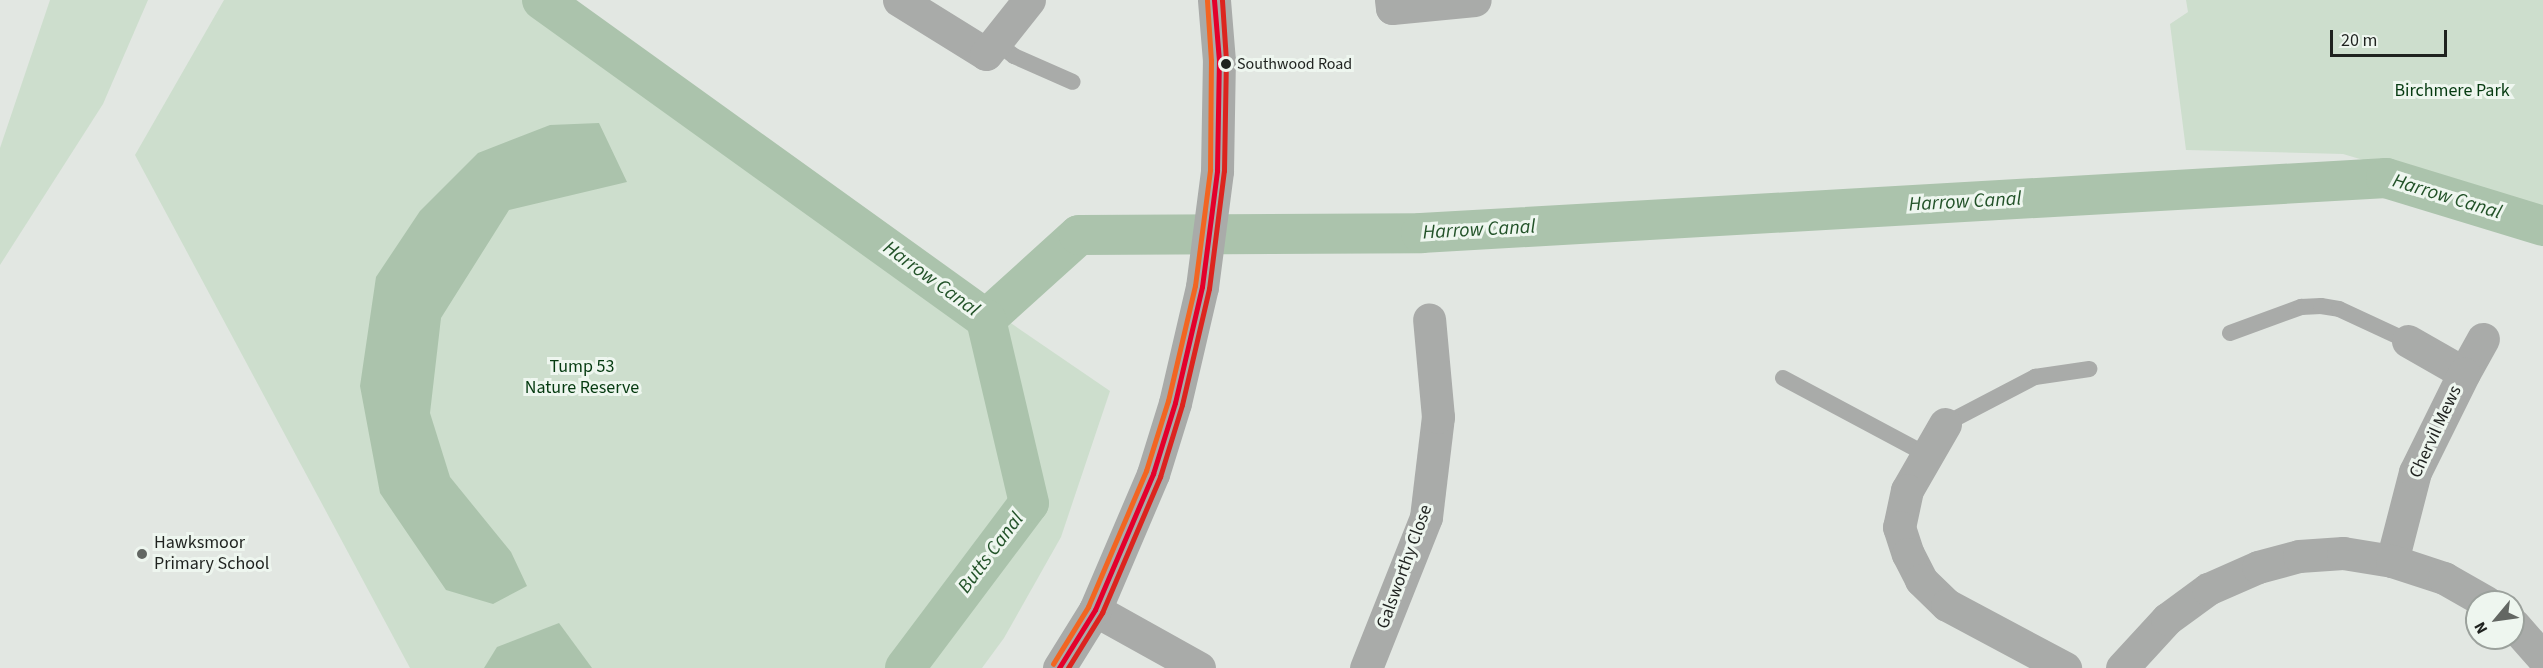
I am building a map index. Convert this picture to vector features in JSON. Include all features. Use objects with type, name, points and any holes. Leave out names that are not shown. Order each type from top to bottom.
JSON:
[{"type":"street","points":[[899,0],[987,54],[1029,0]]},
{"type":"street","points":[[1059,668],[1095,610],[1153,474],[1175,404],[1202,287],[1217,171],[1214,0]]},
{"type":"street","points":[[1391,0],[1392,8],[1474,0]]},
{"type":"street","name":"Galsworthy Close","points":[[1366,668],[1426,517],[1438,417],[1429,319]]},
{"type":"street","name":"Chervil Mews","points":[[2392,561],[2415,472],[2483,339]]},
{"type":"street","name":"Chervil Mews","points":[[2408,341],[2464,374]]},
{"type":"street","points":[[1945,424],[1907,490],[1899,527],[1921,580],[1947,605],[2065,668]]},
{"type":"street","points":[[2122,668],[2167,619],[2208,589],[2258,567],[2299,556],[2343,553],[2392,561],[2444,578],[2466,590]]},
{"type":"street","points":[[1095,610],[1199,668]]},
{"type":"street","points":[[2525,638],[2543,658]]},
{"type":"lane","points":[[996,42],[1014,56],[1073,82]]},
{"type":"lane","points":[[2230,333],[2301,307],[2321,306],[2339,309],[2408,341]]},
{"type":"lane","points":[[1945,424],[2035,377],[2089,369]]},
{"type":"lane","points":[[1783,378],[1927,455]]},
{"type":"green space","points":[[50,0],[148,0],[103,104],[0,265],[0,148]]},
{"type":"green space","name":"Tump 53 Nature Reserve","points":[[224,0],[539,0],[1110,391],[1061,537],[1004,638],[982,668],[410,668],[135,155]]},
{"type":"green space","name":"Birchmere Park","points":[[2186,0],[2543,0],[2543,213],[2343,154],[2186,150],[2170,24],[2188,12]]},
{"type":"shaded area","points":[[599,123],[627,182],[509,210],[441,318],[430,413],[450,477],[511,552],[527,586],[493,604],[446,590],[380,493],[360,386],[376,277],[420,211],[478,153],[550,125]]},
{"type":"shaded area","points":[[559,623],[592,668],[484,668],[497,647]]},
{"type":"waterway","name":"Harrow Canal","points":[[542,0],[986,319]]},
{"type":"waterway","name":"Harrow Canal","points":[[986,319],[1079,235],[1421,233],[2386,178],[2543,226]]},
{"type":"waterway","name":"Butts Canal","points":[[905,668],[1029,503],[986,319]]},
{"type":"transit line","points":[[1059,668],[1095,610],[1153,474],[1175,403],[1202,287],[1217,171],[1219,61],[1214,0]]},
{"type":"transit line","points":[[1068,668],[1102,613],[1160,477],[1182,405],[1209,289],[1224,171],[1226,61],[1222,0]]},
{"type":"transit line","points":[[1053,664],[1088,607],[1146,471],[1168,401],[1195,286],[1210,170],[1211,61],[1207,1]]},
{"type":"place","name":"Southwood Road","points":[[1226,64]]},
{"type":"place","name":"Hawksmoor Primary School","points":[[142,554]]}]
